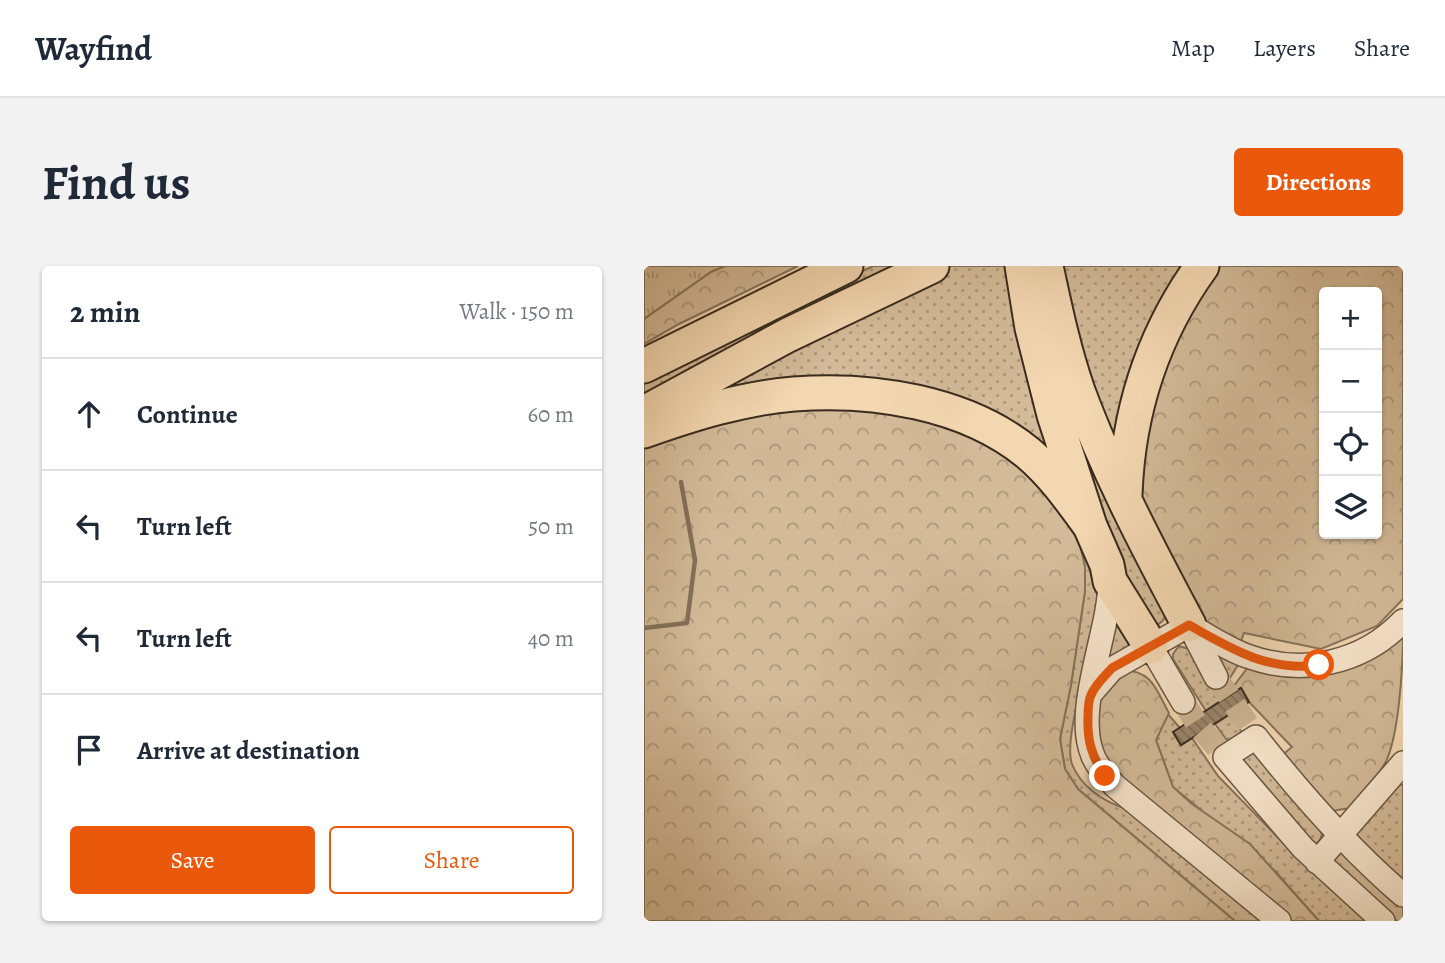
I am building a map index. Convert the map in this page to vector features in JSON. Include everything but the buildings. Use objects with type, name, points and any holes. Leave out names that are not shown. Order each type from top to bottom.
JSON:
[{"type":"highway","points":[[644,366],[846,266]]},
{"type":"highway","points":[[644,413],[776,341],[932,266]]},
{"type":"highway","points":[[1125,498],[1129,440],[1147,369],[1172,313],[1202,266]]},
{"type":"highway","points":[[1030,267],[1057,319],[1079,393],[1125,498],[1189,625]]},
{"type":"highway","points":[[1030,267],[1032,328],[1054,415],[1090,526],[1107,565],[1110,581],[1151,647]]},
{"type":"highway","points":[[644,431],[727,406],[794,394],[836,393],[897,399],[961,416],[988,427],[1013,442],[1046,469],[1090,526]]},
{"type":"street","points":[[1110,581],[1110,600],[1091,695],[1087,731],[1093,756],[1105,776],[1121,792],[1279,921]]},
{"type":"street","points":[[1189,625],[1236,652],[1267,663],[1291,666],[1315,665],[1357,654],[1378,643],[1403,621]]},
{"type":"street","points":[[1091,695],[1102,677],[1112,668],[1189,625]]},
{"type":"street","points":[[1189,625],[1216,677]]},
{"type":"street","points":[[1151,647],[1183,702]]},
{"type":"street","points":[[1383,921],[1317,862],[1281,825],[1225,757],[1256,737],[1304,797],[1340,836],[1403,895]]},
{"type":"street","points":[[1317,862],[1403,763]]},
{"type":"green space","points":[[644,266],[798,266],[644,344]]},
{"type":"green space","points":[[644,266],[725,266],[711,272],[644,319]]},
{"type":"green space","points":[[873,266],[911,266],[644,403],[644,380],[702,348]]},
{"type":"green space","points":[[949,266],[1014,266],[1066,482],[678,408],[826,326]]},
{"type":"green space","points":[[1057,266],[1189,266],[1117,454],[1089,398]]},
{"type":"green space","points":[[1213,266],[1403,266],[1403,599],[1377,626],[1321,649],[1244,633],[1240,644],[1209,625],[1189,604],[1134,494],[1146,399]]},
{"type":"green space","points":[[1038,267],[1166,615],[1157,625],[1148,625],[1089,504]]},
{"type":"green space","points":[[793,400],[931,414],[1032,463],[1086,542],[1080,545],[1085,567],[1085,591],[1060,739],[1065,769],[1078,789],[1235,921],[644,921],[644,444]]},
{"type":"green space","points":[[1086,542],[1097,578],[1098,615],[1071,733],[1072,764],[1081,780],[1093,792],[1124,808],[1270,921],[1235,921],[1078,789],[1065,769],[1060,739],[1085,591],[1085,567],[1080,545]]},
{"type":"green space","points":[[1116,620],[1131,647],[1102,663]]},
{"type":"green space","points":[[1403,634],[1399,702],[1389,754],[1380,771],[1350,808],[1332,811],[1281,756],[1292,747],[1249,702],[1241,688],[1236,691],[1233,687],[1249,666],[1278,671]]},
{"type":"green space","points":[[1179,646],[1189,649],[1220,701],[1206,711],[1173,659]]},
{"type":"green space","points":[[1218,654],[1238,665],[1228,681],[1215,657]]},
{"type":"green space","points":[[1123,670],[1133,671],[1147,678],[1169,713],[1156,740],[1173,787],[1192,804],[1250,844],[1319,921],[1289,921],[1105,763],[1093,711],[1101,688]]},
{"type":"green space","points":[[1167,713],[1180,728],[1173,732],[1181,745],[1192,738],[1218,776],[1296,856],[1369,921],[1319,921],[1275,871],[1173,787],[1156,740]]},
{"type":"green space","points":[[1230,714],[1242,733],[1231,743],[1215,724]]},
{"type":"green space","points":[[1253,752],[1320,829],[1322,835],[1319,842],[1314,844],[1243,765],[1242,759]]},
{"type":"green space","points":[[1399,785],[1403,785],[1403,885],[1352,837]]},
{"type":"green space","points":[[1338,852],[1346,854],[1403,906],[1403,921],[1395,921],[1330,866]]},
{"type":"waterway","points":[[644,628],[687,623],[695,560],[681,482]]},
{"type":"tunnel","points":[[1216,677],[1256,737]]},
{"type":"tunnel","points":[[1183,702],[1225,757]]},
{"type":"route","points":[[1105,776],[1089,743],[1087,731],[1091,695],[1102,677],[1112,668],[1189,625],[1236,652],[1267,663],[1319,665]]}]
